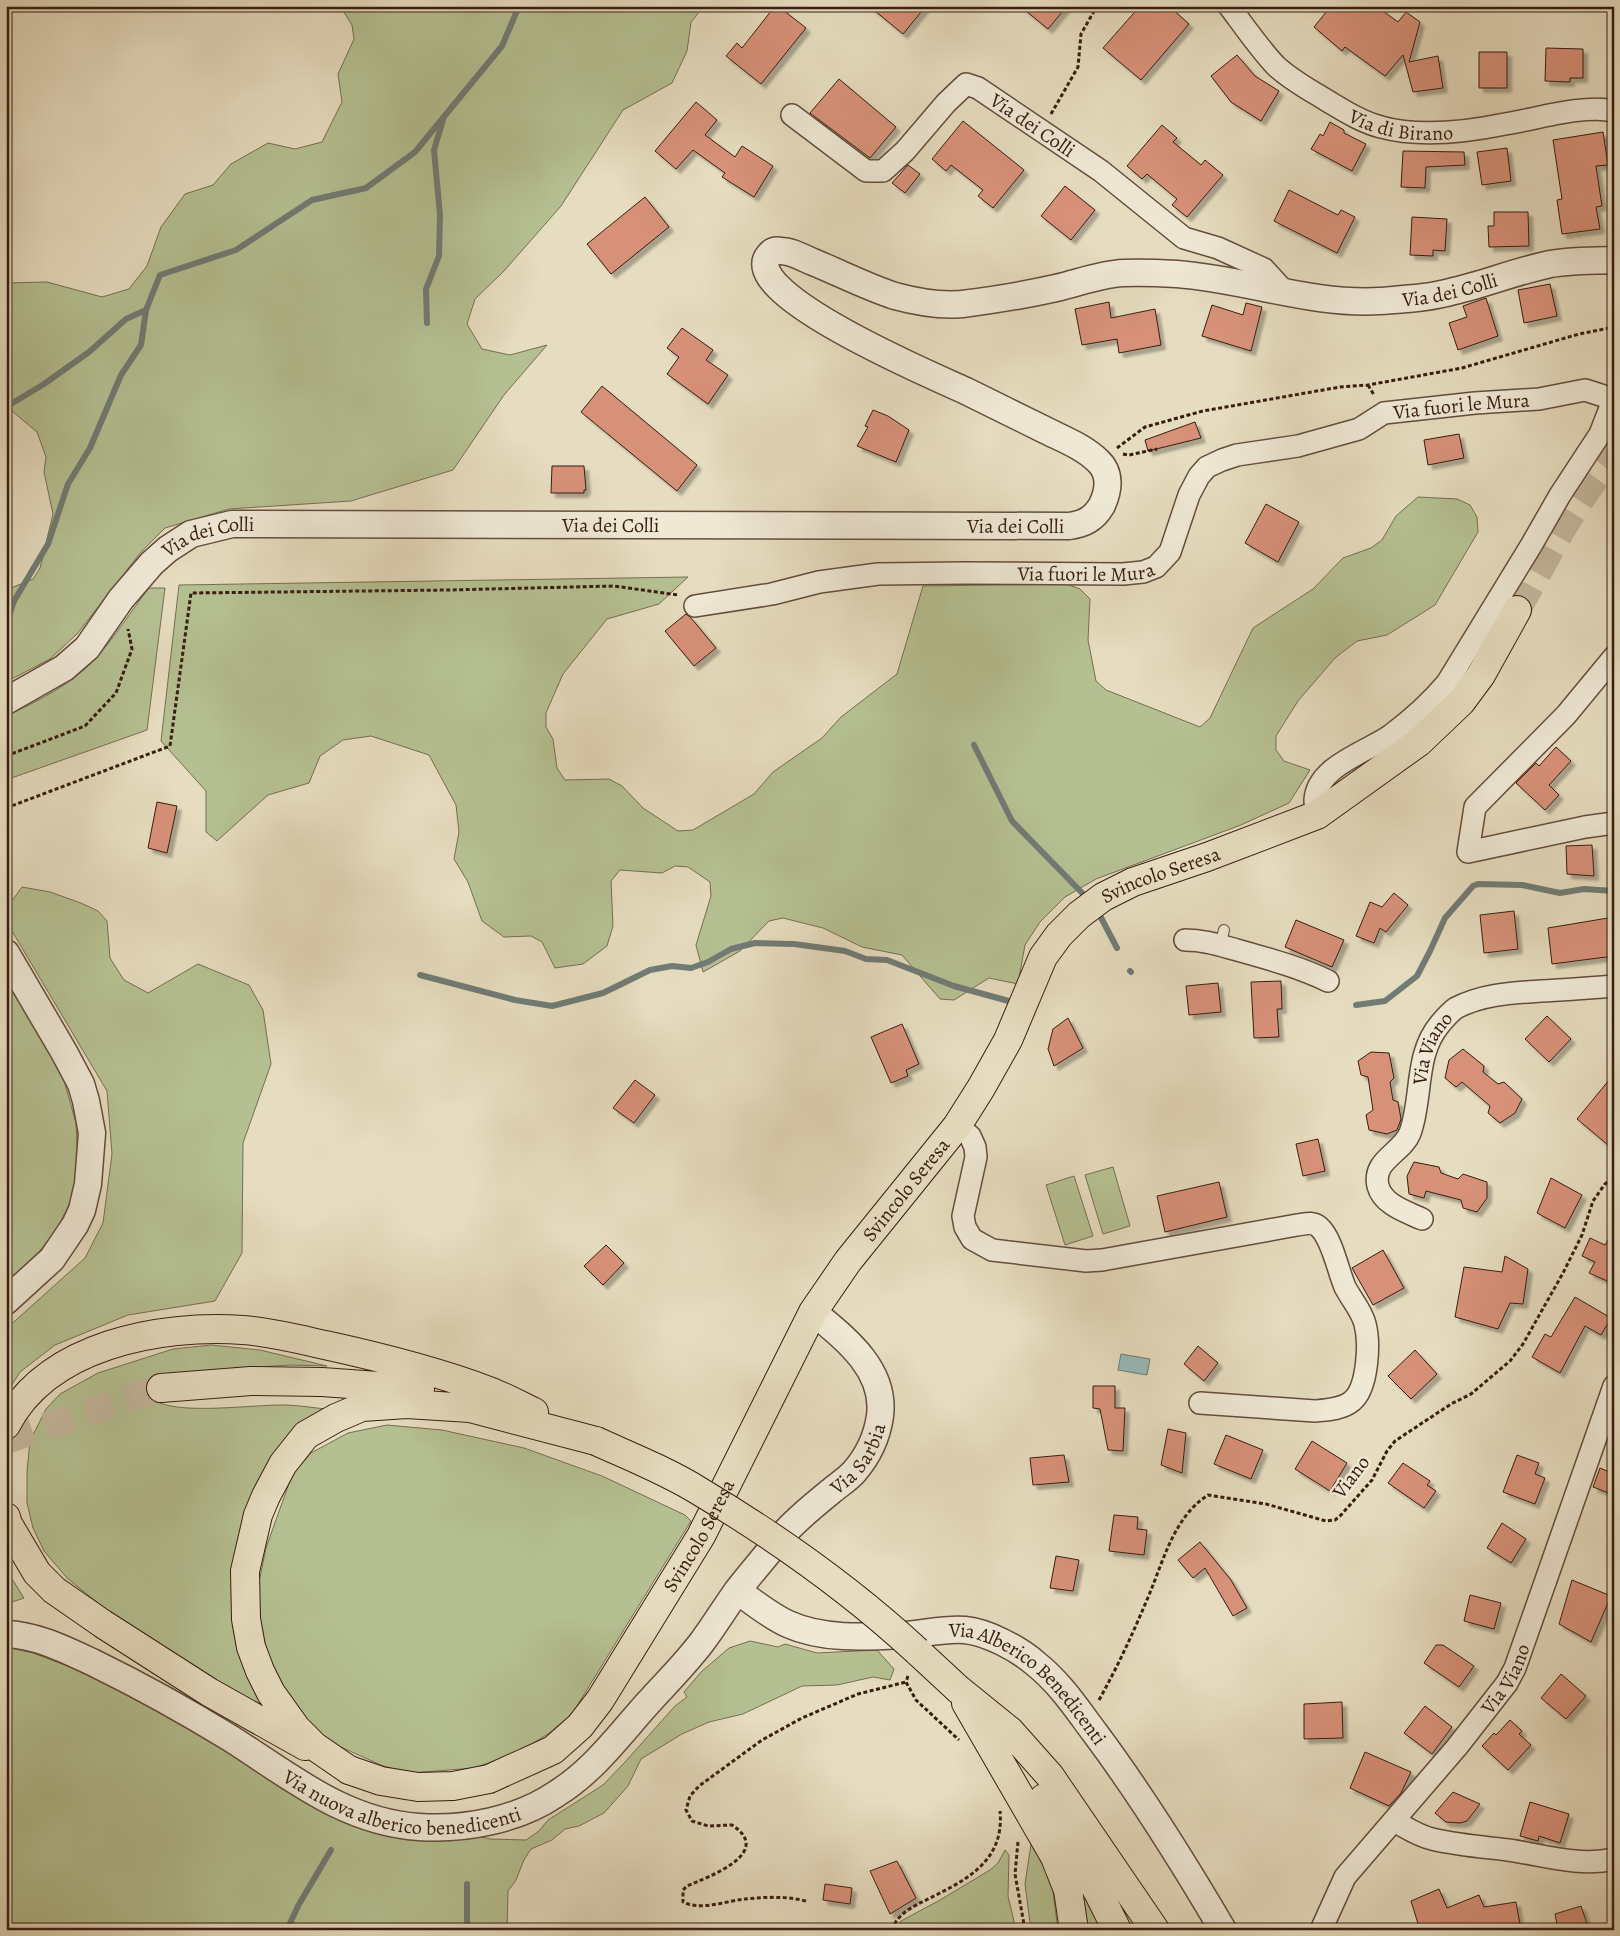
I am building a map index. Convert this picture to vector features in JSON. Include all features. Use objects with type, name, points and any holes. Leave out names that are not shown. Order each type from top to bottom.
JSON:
[{"type":"main road","name":"Svincolo Seresa","points":[[349,1770],[381,1781],[418,1787],[453,1786],[489,1780],[553,1750],[580,1726],[600,1700],[700,1536],[813,1312],[848,1261],[958,1126],[982,1088],[1008,1040],[1043,956],[1059,934],[1078,915],[1103,897],[1133,882],[1207,857],[1317,815],[1419,742],[1461,702],[1481,675],[1517,610]]},
{"type":"main road","points":[[6,1425],[12,1413],[41,1380],[61,1367],[112,1344],[146,1336],[188,1330],[244,1330],[271,1333],[404,1364],[490,1392],[698,1490],[818,1569],[891,1627],[913,1662],[958,1689],[1010,1731],[1050,1776],[1149,1922]]},
{"type":"main road","points":[[161,1388],[251,1381],[322,1382],[419,1389],[490,1402],[596,1441]]},
{"type":"main road","points":[[349,1770],[308,1740],[296,1728],[271,1693],[260,1672],[251,1647],[246,1619],[245,1571],[258,1515],[283,1464],[306,1435],[336,1418],[362,1407],[407,1404],[470,1408],[596,1441]]},
{"type":"main road","points":[[6,1517],[8,1524],[37,1573],[54,1590],[209,1692],[349,1770]]},
{"type":"main road","points":[[958,1689],[1056,1857],[1068,1890],[1074,1930]]},
{"type":"main road","points":[[958,1689],[1044,1798],[1098,1892],[1117,1930]]},
{"type":"street","name":"Via di Birano","points":[[1229,6],[1275,64],[1294,81],[1352,114],[1380,127],[1410,132],[1450,132],[1577,111],[1605,109],[1614,111]]},
{"type":"street","name":"Via dei Colli","points":[[792,115],[866,171],[883,170],[905,151],[946,103],[966,84],[978,88],[1100,171],[1184,238],[1218,248],[1264,269],[1286,292]]},
{"type":"street","name":"Via dei Colli","points":[[6,701],[64,668],[87,648],[122,599],[152,563],[168,548],[191,534],[232,524],[1069,526],[1091,519],[1100,508],[1106,495],[1108,478],[1105,470],[1109,457],[1080,448],[876,350],[833,326],[782,291],[771,280],[766,272],[766,260],[776,250],[786,251],[889,294],[931,304],[952,305],[1024,295],[1120,273],[1178,274],[1318,299],[1364,301],[1422,298],[1456,291],[1495,278],[1550,264],[1614,260]]},
{"type":"street","name":"Via fuori le Mura","points":[[688,601],[772,594],[819,582],[878,574],[1123,574],[1143,572],[1156,567],[1170,552],[1189,495],[1199,476],[1207,467],[1222,460],[1237,455],[1298,446],[1360,430],[1384,413],[1475,403],[1539,399],[1585,390],[1614,398],[1600,434],[1560,495],[1447,683],[1431,701],[1391,734],[1331,770],[1317,792],[1315,800],[1317,815]]},
{"type":"street","points":[[1614,657],[1566,715],[1475,808],[1468,852],[1584,827],[1614,823]]},
{"type":"street","points":[[1185,940],[1224,938],[1302,969],[1328,982]]},
{"type":"street","points":[[6,953],[81,1084],[92,1133],[88,1184],[82,1210],[75,1225],[52,1259],[6,1301]]},
{"type":"street","name":"Via Viano","points":[[1422,1219],[1393,1206],[1382,1194],[1378,1175],[1383,1162],[1397,1150],[1409,1134],[1422,1061],[1428,1043],[1438,1027],[1456,1009],[1497,994],[1614,986]]},
{"type":"street","points":[[958,1126],[970,1136],[975,1147],[976,1158],[963,1216],[965,1227],[972,1238],[992,1250],[1086,1261],[1160,1250],[1297,1225],[1313,1223],[1320,1227],[1326,1236],[1345,1287],[1365,1323],[1367,1368],[1361,1388],[1352,1401],[1334,1409],[1315,1411],[1200,1403]]},
{"type":"street","name":"Via Sarbia","points":[[738,1591],[802,1514],[853,1473],[869,1453],[878,1429],[881,1399],[870,1368],[845,1340],[813,1312]]},
{"type":"street","name":"Via Viano","points":[[1321,1930],[1345,1877],[1508,1683],[1515,1668],[1614,1386]]},
{"type":"street","name":"Via nuova alberico benedicenti","points":[[6,1634],[27,1636],[66,1650],[116,1674],[230,1739],[311,1792],[344,1808],[384,1821],[418,1827],[450,1827],[487,1822],[519,1812],[553,1797],[582,1776],[701,1644],[738,1591]]},
{"type":"street","name":"Via Alberico Benedicenti","points":[[738,1591],[788,1624],[825,1634],[879,1636],[965,1630],[1000,1642],[1036,1663],[1064,1692],[1128,1777],[1172,1844],[1223,1930]]},
{"type":"street","points":[[1394,1821],[1417,1834],[1432,1839],[1521,1852],[1559,1860],[1603,1861],[1614,1859]]},
{"type":"path","points":[[1041,131],[1078,68],[1081,34],[1097,6]]},
{"type":"path","points":[[1109,457],[1146,427],[1203,411],[1462,368],[1579,334],[1614,326]]},
{"type":"path","points":[[1109,457],[1129,456],[1157,449]]},
{"type":"path","points":[[6,808],[170,746],[191,593],[614,586],[688,601]]},
{"type":"path","points":[[6,756],[85,726],[116,693],[132,649],[122,599]]},
{"type":"path","name":"Viano","points":[[1099,1700],[1115,1671],[1149,1595],[1162,1559],[1179,1526],[1194,1504],[1208,1494],[1266,1504],[1326,1521],[1335,1520],[1372,1480],[1387,1451],[1395,1441],[1451,1404],[1471,1394],[1510,1361],[1523,1344],[1563,1273],[1582,1235],[1594,1201],[1605,1184],[1614,1177]]},
{"type":"path","points":[[913,1662],[906,1682],[916,1700],[963,1744]]},
{"type":"path","points":[[806,1901],[787,1897],[745,1899],[701,1906],[692,1906],[683,1902],[683,1890],[687,1886],[720,1872],[739,1859],[746,1851],[746,1841],[743,1835],[732,1825],[708,1826],[692,1821],[686,1810],[690,1796],[699,1786],[762,1740],[802,1718],[858,1694],[906,1682]]},
{"type":"path","points":[[892,1930],[894,1925],[907,1911],[968,1877],[982,1867],[999,1840],[1000,1810]]},
{"type":"path","points":[[1020,1836],[1015,1874],[1025,1930]]},
{"type":"green space","points":[[340,6],[704,6],[691,22],[687,51],[672,83],[623,110],[561,206],[504,271],[475,299],[467,324],[482,349],[510,355],[547,345],[504,395],[453,470],[351,501],[229,509],[165,528],[141,552],[77,634],[50,659],[6,682],[6,590],[33,579],[40,568],[53,514],[44,472],[46,457],[37,432],[6,406],[6,283],[47,282],[102,297],[129,289],[147,266],[161,227],[185,194],[213,185],[231,164],[268,143],[295,149],[322,142],[342,102],[338,74],[354,39],[352,25]]},
{"type":"green space","points":[[1418,497],[1457,499],[1470,505],[1477,517],[1478,532],[1435,605],[1387,635],[1357,641],[1335,658],[1298,701],[1276,736],[1276,750],[1284,761],[1310,770],[1289,803],[1241,825],[1096,879],[1065,897],[1040,922],[1025,945],[1018,984],[989,978],[954,1000],[940,999],[902,955],[862,947],[823,928],[783,918],[769,921],[740,951],[703,972],[696,945],[711,896],[710,882],[688,867],[675,866],[662,873],[620,870],[611,881],[613,926],[607,946],[583,964],[555,968],[542,942],[531,936],[504,937],[482,921],[468,882],[454,859],[459,832],[456,805],[429,755],[371,736],[343,740],[320,756],[309,783],[268,795],[217,841],[206,832],[206,791],[161,741],[179,585],[688,577],[659,604],[607,619],[563,674],[546,713],[546,727],[553,739],[557,768],[565,780],[609,779],[622,786],[643,808],[678,831],[693,830],[754,794],[773,772],[822,738],[841,717],[897,674],[923,586],[1066,584],[1080,589],[1090,599],[1088,640],[1096,681],[1106,690],[1200,727],[1210,718],[1253,628],[1313,589],[1343,558],[1371,548],[1382,540],[1396,516]]},
{"type":"green space","points":[[149,588],[165,588],[147,730],[6,780],[6,716],[54,691],[86,668],[110,641]]},
{"type":"green space","points":[[22,887],[50,892],[98,911],[107,921],[110,958],[124,980],[148,993],[198,964],[249,985],[263,1010],[271,1064],[243,1143],[242,1253],[215,1301],[128,1315],[55,1345],[20,1372],[6,1394],[6,1329],[85,1258],[103,1223],[112,1154],[107,1091],[6,921],[6,909]]},
{"type":"green space","points":[[6,979],[63,1077],[76,1123],[78,1164],[74,1196],[57,1229],[28,1266],[6,1285]]},
{"type":"green space","points":[[1113,1167],[1130,1226],[1103,1234],[1085,1175]]},
{"type":"green space","points":[[1074,1176],[1093,1236],[1065,1245],[1046,1185]]},
{"type":"green space","points":[[211,1345],[260,1350],[327,1366],[290,1365],[172,1373],[160,1380],[155,1386],[154,1400],[165,1405],[180,1407],[218,1408],[287,1405],[341,1411],[309,1426],[241,1558],[270,1707],[265,1712],[104,1608],[67,1578],[44,1551],[33,1528],[27,1503],[30,1441],[46,1409],[60,1394],[98,1373],[173,1349]]},
{"type":"green space","points":[[387,1425],[442,1430],[524,1448],[602,1476],[685,1515],[691,1521],[572,1714],[548,1734],[515,1754],[474,1768],[411,1773],[383,1766],[334,1744],[317,1732],[296,1708],[283,1688],[266,1649],[259,1612],[258,1587],[266,1548],[292,1475],[311,1453],[348,1433]]},
{"type":"green space","points":[[6,1569],[24,1598],[6,1604]]},
{"type":"green space","points":[[750,1641],[778,1647],[785,1644],[817,1653],[877,1650],[894,1669],[890,1680],[873,1677],[837,1685],[802,1686],[743,1714],[709,1722],[682,1734],[641,1759],[628,1786],[604,1813],[579,1826],[565,1829],[552,1840],[531,1849],[524,1860],[516,1880],[508,1891],[507,1930],[6,1930],[6,1647],[33,1653],[73,1668],[159,1710],[260,1773],[355,1827],[405,1837],[470,1834],[490,1839],[526,1840],[539,1831],[548,1820],[603,1785],[675,1706],[687,1697],[684,1692],[701,1672],[729,1648]]},
{"type":"green space","points":[[1033,1831],[1050,1868],[1058,1930],[1031,1930],[1025,1884]]},
{"type":"green space","points":[[1005,1850],[1009,1855],[1008,1896],[1016,1930],[898,1930],[901,1921],[990,1870],[998,1863]]},
{"type":"green space","points":[[1082,1894],[1086,1894],[1102,1930],[1088,1930]]},
{"type":"water","points":[[1121,1354],[1150,1359],[1147,1375],[1118,1370]]},
{"type":"building","points":[[775,6],[778,6],[806,28],[761,84],[726,56],[737,43],[742,48]]},
{"type":"building","points":[[869,6],[926,6],[903,34]]},
{"type":"building","points":[[1020,6],[1067,6],[1048,29]]},
{"type":"building","points":[[1140,6],[1169,6],[1189,24],[1141,80],[1103,48]]},
{"type":"building","points":[[1331,6],[1376,6],[1398,22],[1406,12],[1420,22],[1409,62],[1438,56],[1443,88],[1413,92],[1403,55],[1385,76],[1345,47],[1342,51],[1314,27]]},
{"type":"building","points":[[1546,48],[1583,49],[1583,78],[1570,78],[1570,82],[1545,81]]},
{"type":"building","points":[[1479,52],[1507,52],[1507,88],[1479,88]]},
{"type":"building","points":[[1237,55],[1255,76],[1279,91],[1261,121],[1231,102],[1211,76]]},
{"type":"building","points":[[839,79],[896,127],[870,158],[810,113]]},
{"type":"building","points":[[696,102],[717,120],[705,135],[735,157],[742,146],[773,166],[754,197],[722,177],[725,173],[693,150],[676,169],[655,151]]},
{"type":"building","points":[[963,121],[1024,170],[993,208],[978,196],[983,190],[951,165],[946,171],[932,159]]},
{"type":"building","points":[[1330,122],[1344,130],[1344,133],[1366,144],[1352,171],[1311,149],[1320,134],[1323,136]]},
{"type":"building","points":[[1162,125],[1177,138],[1173,142],[1201,165],[1205,160],[1223,175],[1187,217],[1172,205],[1177,199],[1147,174],[1142,179],[1127,166]]},
{"type":"building","points":[[1603,132],[1608,165],[1596,166],[1602,206],[1596,207],[1600,229],[1562,234],[1557,200],[1562,199],[1553,140]]},
{"type":"building","points":[[1507,148],[1511,181],[1482,185],[1477,152]]},
{"type":"building","points":[[1403,151],[1464,152],[1465,165],[1426,167],[1425,188],[1401,187]]},
{"type":"building","points":[[908,165],[920,174],[905,193],[892,183]]},
{"type":"building","points":[[1065,186],[1095,210],[1071,240],[1041,216]]},
{"type":"building","points":[[1289,190],[1338,215],[1341,210],[1355,217],[1337,253],[1274,221]]},
{"type":"building","points":[[645,197],[669,227],[611,274],[587,244]]},
{"type":"building","points":[[1494,212],[1528,212],[1529,246],[1489,247],[1488,226],[1494,226]]},
{"type":"building","points":[[1412,217],[1447,219],[1445,251],[1433,250],[1433,256],[1410,255]]},
{"type":"building","points":[[1550,284],[1557,316],[1524,323],[1518,290]]},
{"type":"building","points":[[1486,298],[1498,336],[1458,350],[1449,323],[1467,317],[1463,306]]},
{"type":"building","points":[[1109,302],[1111,318],[1155,309],[1161,345],[1119,353],[1117,339],[1082,345],[1075,309]]},
{"type":"building","points":[[1246,303],[1262,307],[1251,351],[1202,336],[1212,305],[1243,315]]},
{"type":"building","points":[[682,328],[713,350],[706,360],[728,375],[708,404],[667,374],[679,357],[667,348]]},
{"type":"building","points":[[602,386],[697,465],[677,491],[581,412]]},
{"type":"building","points":[[873,410],[888,416],[909,430],[896,462],[857,446],[868,427],[865,426]]},
{"type":"building","points":[[1195,422],[1201,438],[1148,451],[1145,440]]},
{"type":"building","points":[[1459,434],[1464,458],[1428,465],[1424,440]]},
{"type":"building","points":[[552,466],[584,466],[586,490],[584,490],[584,493],[551,493]]},
{"type":"building","points":[[1266,504],[1299,522],[1278,562],[1245,543]]},
{"type":"building","points":[[686,614],[716,648],[694,666],[665,631]]},
{"type":"building","points":[[1556,747],[1571,761],[1549,785],[1559,795],[1545,810],[1516,783],[1536,763],[1539,766]]},
{"type":"building","points":[[157,802],[177,806],[167,853],[148,848]]},
{"type":"building","points":[[1592,845],[1594,876],[1567,874],[1566,846]]},
{"type":"building","points":[[1394,893],[1408,905],[1386,932],[1380,928],[1374,943],[1356,936],[1370,902],[1382,907]]},
{"type":"building","points":[[1514,911],[1518,949],[1484,953],[1480,915]]},
{"type":"building","points":[[1614,917],[1614,956],[1552,964],[1548,928]]},
{"type":"building","points":[[1296,920],[1344,940],[1332,967],[1285,947]]},
{"type":"building","points":[[1281,981],[1282,1009],[1277,1009],[1279,1037],[1254,1038],[1251,982]]},
{"type":"building","points":[[1218,983],[1221,1012],[1189,1015],[1186,986]]},
{"type":"building","points":[[1547,1016],[1571,1039],[1549,1062],[1525,1039]]},
{"type":"building","points":[[1068,1018],[1083,1048],[1054,1066],[1048,1049],[1053,1029]]},
{"type":"building","points":[[902,1024],[919,1064],[906,1070],[908,1076],[891,1083],[871,1037]]},
{"type":"building","points":[[1463,1049],[1484,1066],[1483,1072],[1498,1084],[1504,1082],[1522,1099],[1515,1113],[1500,1123],[1488,1113],[1490,1106],[1462,1082],[1456,1087],[1445,1078],[1449,1060]]},
{"type":"building","points":[[1371,1052],[1389,1053],[1394,1078],[1390,1082],[1393,1100],[1398,1102],[1401,1119],[1397,1130],[1387,1134],[1369,1130],[1366,1115],[1373,1110],[1368,1077],[1361,1075],[1358,1061]]},
{"type":"building","points":[[1614,1074],[1614,1150],[1577,1119]]},
{"type":"building","points":[[635,1080],[655,1095],[634,1123],[613,1108]]},
{"type":"building","points":[[1318,1139],[1325,1171],[1303,1176],[1296,1144]]},
{"type":"building","points":[[1414,1162],[1439,1167],[1441,1173],[1458,1179],[1463,1174],[1487,1182],[1487,1198],[1477,1212],[1463,1208],[1461,1200],[1426,1191],[1424,1198],[1409,1194],[1407,1176]]},
{"type":"building","points":[[1551,1178],[1582,1195],[1565,1228],[1537,1213]]},
{"type":"building","points":[[1219,1182],[1227,1217],[1165,1232],[1157,1196]]},
{"type":"building","points":[[1614,1230],[1614,1284],[1589,1273],[1595,1262],[1582,1256],[1590,1238],[1605,1245]]},
{"type":"building","points":[[606,1245],[624,1263],[603,1285],[584,1266]]},
{"type":"building","points":[[1383,1250],[1404,1288],[1373,1305],[1352,1268]]},
{"type":"building","points":[[1505,1256],[1528,1269],[1523,1304],[1510,1303],[1498,1329],[1455,1317],[1464,1267],[1502,1272]]},
{"type":"building","points":[[1575,1297],[1611,1318],[1601,1335],[1585,1326],[1560,1373],[1532,1357],[1545,1334],[1551,1337]]},
{"type":"building","points":[[1198,1346],[1218,1363],[1204,1381],[1184,1364]]},
{"type":"building","points":[[1415,1350],[1437,1374],[1411,1399],[1388,1376]]},
{"type":"building","points":[[1093,1386],[1115,1386],[1115,1408],[1125,1408],[1123,1451],[1108,1450],[1100,1409],[1093,1408]]},
{"type":"building","points":[[1168,1429],[1186,1433],[1182,1473],[1161,1465]]},
{"type":"building","points":[[1226,1435],[1263,1450],[1251,1479],[1214,1464]]},
{"type":"building","points":[[1312,1441],[1347,1463],[1330,1491],[1295,1469]]},
{"type":"building","points":[[1064,1455],[1069,1482],[1033,1485],[1030,1458]]},
{"type":"building","points":[[1517,1455],[1539,1463],[1535,1474],[1545,1478],[1535,1504],[1503,1492]]},
{"type":"building","points":[[1403,1463],[1430,1481],[1427,1485],[1436,1491],[1424,1508],[1388,1483]]},
{"type":"building","points":[[1600,1468],[1614,1474],[1614,1495],[1593,1487]]},
{"type":"building","points":[[1114,1515],[1138,1517],[1137,1529],[1147,1530],[1144,1555],[1109,1551]]},
{"type":"building","points":[[1502,1523],[1526,1539],[1511,1563],[1487,1548]]},
{"type":"building","points":[[1200,1542],[1231,1580],[1247,1608],[1233,1616],[1205,1568],[1193,1578],[1178,1560]]},
{"type":"building","points":[[1056,1556],[1079,1560],[1073,1591],[1050,1588]]},
{"type":"building","points":[[1572,1580],[1611,1596],[1591,1642],[1559,1624]]},
{"type":"building","points":[[1470,1595],[1501,1603],[1494,1629],[1464,1621]]},
{"type":"building","points":[[1436,1645],[1443,1645],[1474,1666],[1459,1687],[1424,1663]]},
{"type":"building","points":[[1561,1674],[1586,1696],[1566,1719],[1541,1698]]},
{"type":"building","points":[[1342,1702],[1343,1738],[1304,1739],[1304,1704]]},
{"type":"building","points":[[1425,1706],[1452,1727],[1432,1754],[1404,1733]]},
{"type":"building","points":[[1510,1720],[1522,1731],[1519,1734],[1531,1745],[1508,1770],[1482,1746]]},
{"type":"building","points":[[1365,1752],[1411,1772],[1401,1793],[1389,1806],[1350,1788]]},
{"type":"building","points":[[1453,1792],[1480,1804],[1467,1821],[1460,1823],[1446,1822],[1435,1813]]},
{"type":"building","points":[[1530,1802],[1569,1814],[1560,1843],[1539,1836],[1538,1841],[1520,1836]]},
{"type":"building","points":[[897,1861],[916,1898],[890,1914],[870,1871]]},
{"type":"building","points":[[825,1884],[852,1888],[850,1904],[823,1900]]},
{"type":"building","points":[[1439,1889],[1447,1908],[1479,1895],[1484,1907],[1516,1902],[1521,1930],[1420,1930],[1411,1901]]},
{"type":"building","points":[[1581,1906],[1589,1930],[1558,1930],[1555,1914]]},
{"type":"waterway","points":[[6,625],[14,601],[48,544],[68,484],[90,448],[121,375],[141,345],[146,310],[160,275],[236,250],[312,200],[366,188],[415,152],[502,46],[519,6]]},
{"type":"waterway","points":[[427,323],[426,289],[439,256],[440,215],[434,150],[443,120]]},
{"type":"waterway","points":[[6,407],[44,384],[89,352],[126,319],[146,310]]},
{"type":"waterway","points":[[974,745],[1012,821],[1088,899]]},
{"type":"waterway","points":[[1356,1005],[1385,1001],[1417,976],[1445,918],[1473,886],[1478,884],[1522,885],[1560,893],[1584,889],[1614,891]]},
{"type":"waterway","points":[[1097,910],[1117,948]]},
{"type":"waterway","points":[[420,975],[515,1000],[552,1006],[603,993],[650,970],[672,966],[691,968],[708,962],[731,949],[755,943],[794,944],[845,951],[866,959],[887,960],[954,986],[1016,1003]]},
{"type":"waterway","points":[[287,1930],[298,1906],[331,1850]]},
{"type":"waterway","points":[[467,1884],[467,1930]]},
{"type":"tunnel","points":[[1517,610],[1573,511],[1614,455]]},
{"type":"tunnel","points":[[6,1440],[161,1388]]}]
